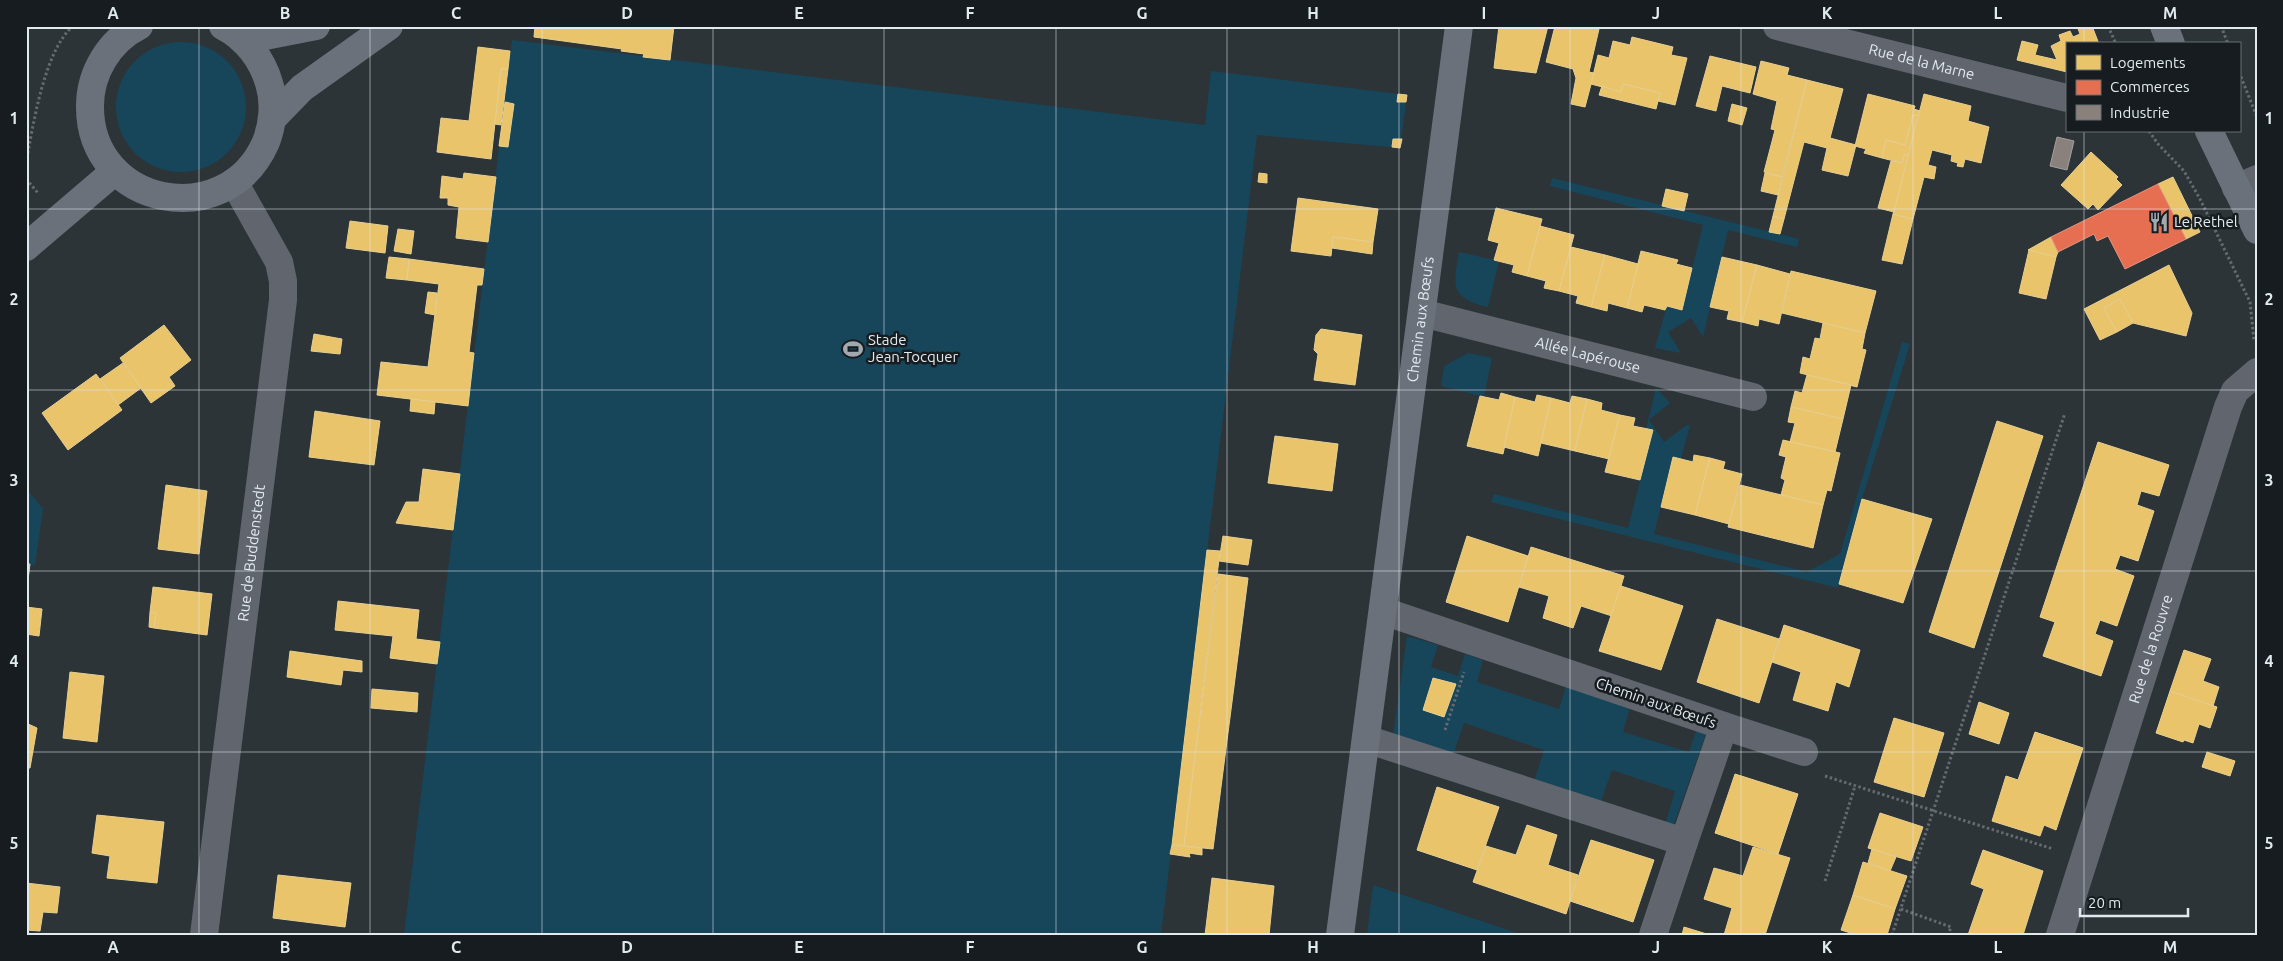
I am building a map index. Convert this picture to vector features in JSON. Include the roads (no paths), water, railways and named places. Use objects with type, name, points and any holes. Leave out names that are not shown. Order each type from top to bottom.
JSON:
[{"type":"street","points":[[231,31],[265,36],[316,26]]},
{"type":"street","points":[[272,119],[302,88],[389,26]]},
{"type":"street","name":"Chemin aux Bœufs","points":[[1340,935],[1459,26]]},
{"type":"street","name":"Rue de la Marne","points":[[1777,26],[2066,98]]},
{"type":"street","points":[[2164,26],[2170,42]]},
{"type":"street","points":[[132,28],[107,54],[93,82],[90,99],[92,128],[96,141],[115,171],[140,189],[167,198],[184,199],[218,192],[234,182],[249,169],[261,153],[268,136],[272,119],[271,89],[266,71],[258,57],[231,31]]},
{"type":"street","points":[[2210,132],[2247,184],[2257,230]]},
{"type":"street","points":[[26,247],[115,171]]},
{"type":"street","name":"Rue de Buddenstedt","points":[[204,935],[283,300],[283,282],[279,262],[234,182]]},
{"type":"street","name":"Allée Lapérouse","points":[[1422,313],[1753,397]]},
{"type":"street","name":"Rue de la Rouvre","points":[[2060,935],[2228,407],[2235,391],[2257,372]]},
{"type":"street","name":"Chemin aux Bœufs","points":[[1383,611],[1724,726],[1653,935]]},
{"type":"street","points":[[1724,726],[1804,752]]},
{"type":"street","points":[[1366,739],[1684,842]]},
{"type":"place","name":"Le Rethel","points":[[2159,222]]},
{"type":"place","name":"Stade Jean-Tocquer","points":[[853,349]]}]
